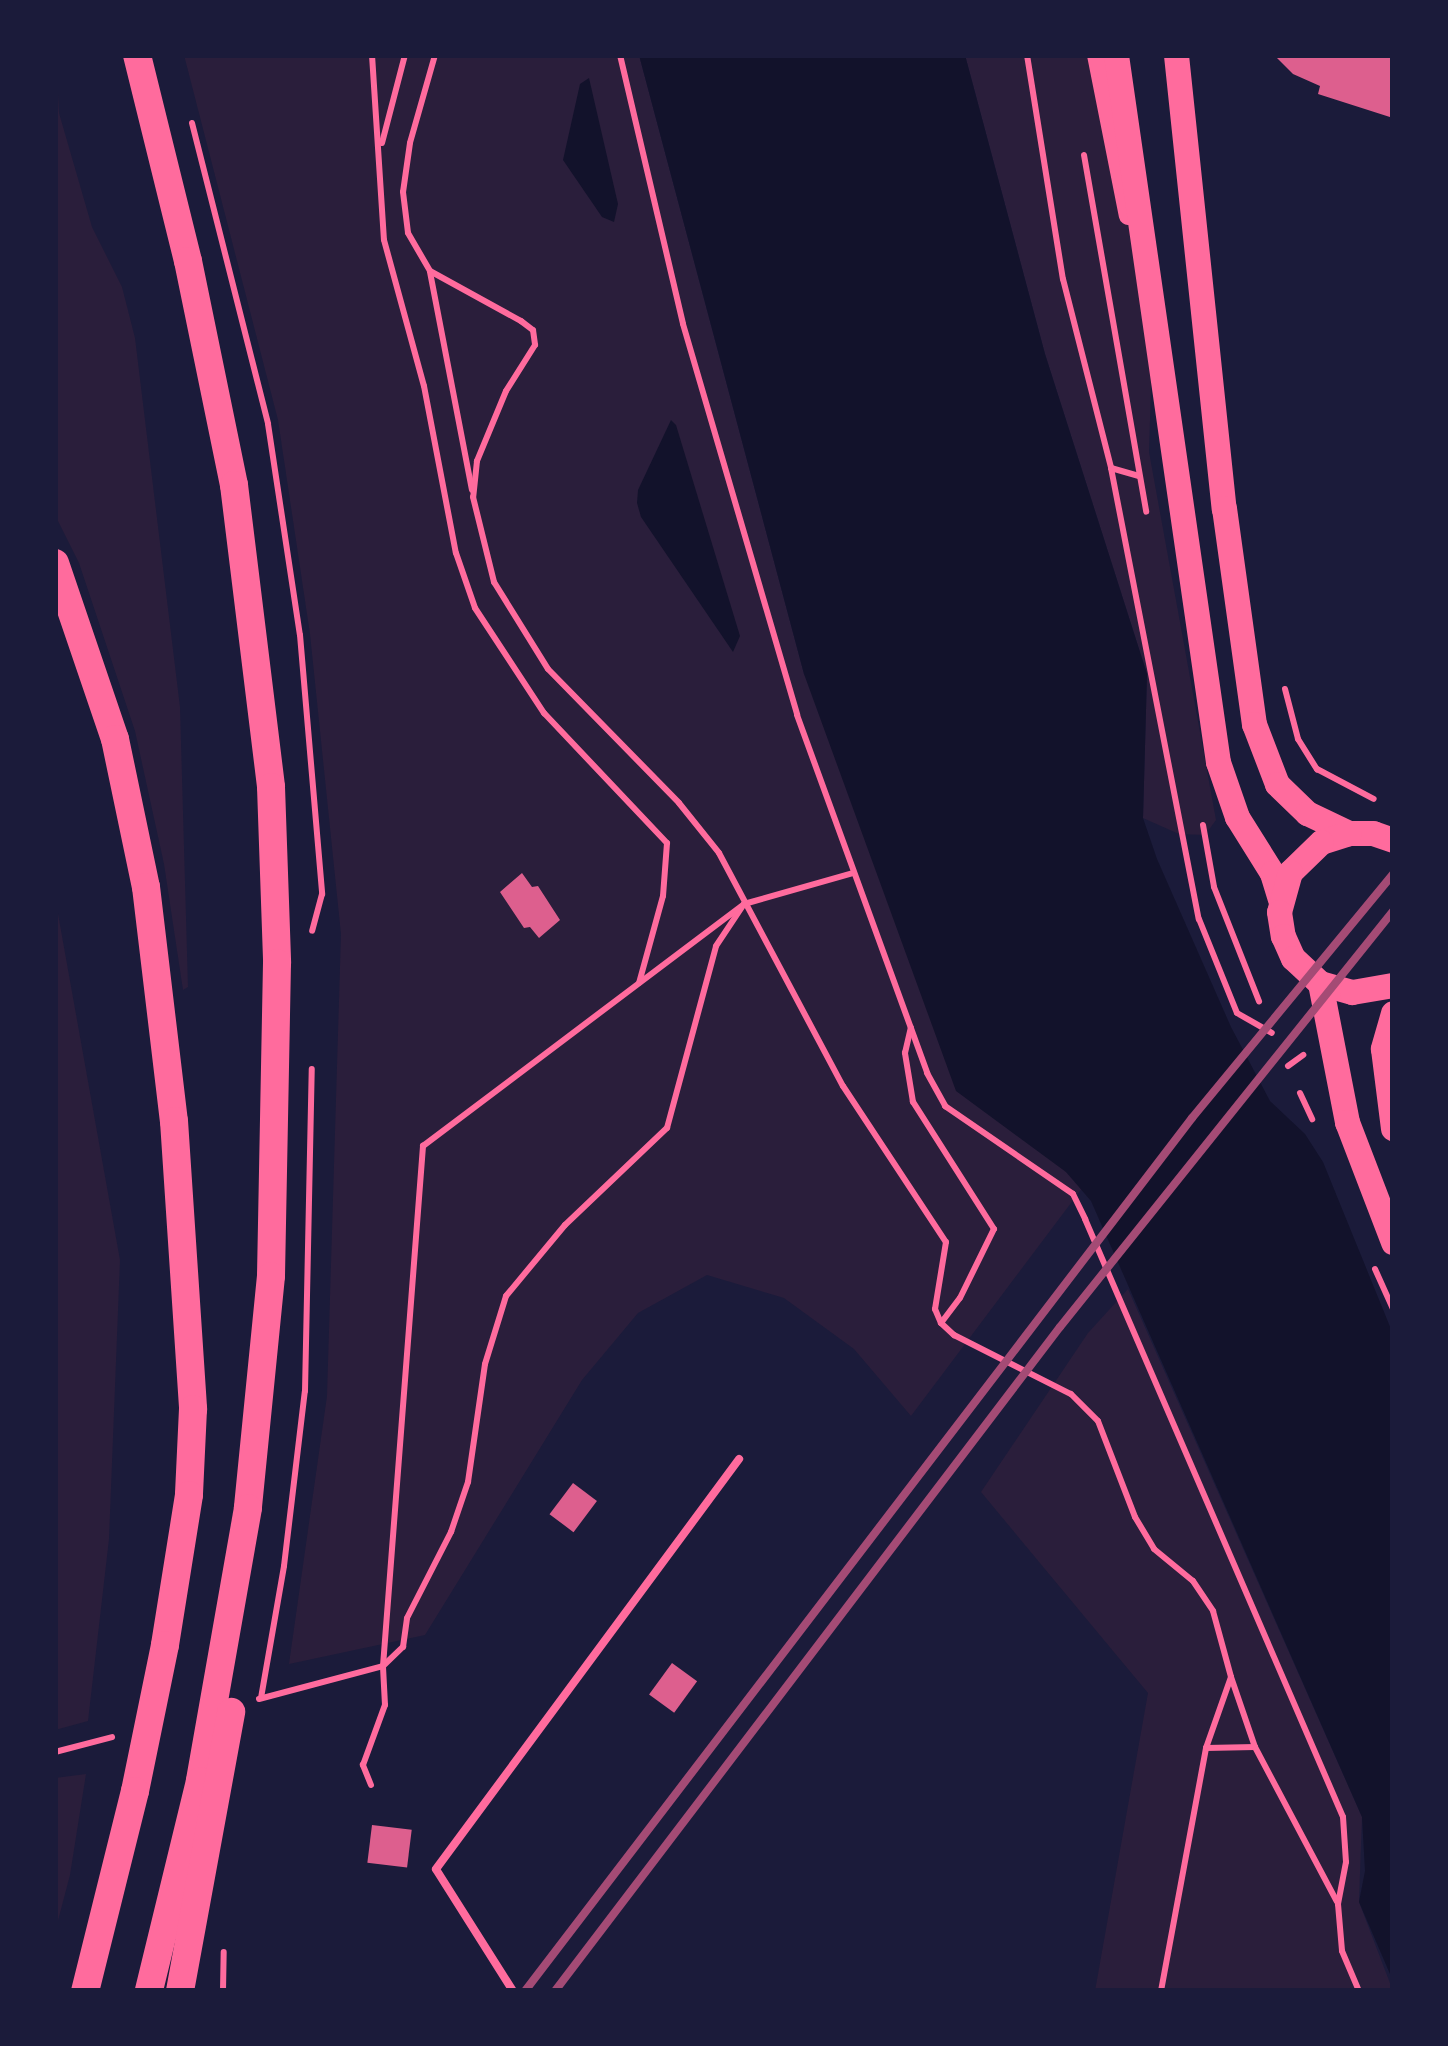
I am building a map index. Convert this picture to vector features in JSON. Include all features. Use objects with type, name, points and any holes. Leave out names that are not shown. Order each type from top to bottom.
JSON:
[{"type":"highway","points":[[137,55],[226,440],[250,598],[274,824],[278,1049],[271,1276],[238,1580],[200,1781],[149,1991]]},
{"type":"highway","points":[[55,563],[115,739],[146,886],[174,1122],[192,1409],[189,1495],[165,1645],[135,1791],[85,1991]]},
{"type":"highway","points":[[180,1991],[231,1710],[239,1635],[238,1580]]},
{"type":"main road","points":[[1116,55],[1218,762],[1237,817],[1272,873],[1287,947],[1301,968],[1320,983],[1352,992],[1393,985]]},
{"type":"main road","points":[[1176,55],[1224,508],[1254,724],[1277,784],[1307,813],[1348,833],[1393,840]]},
{"type":"main road","points":[[1280,899],[1299,860],[1321,842],[1348,833]]},
{"type":"main road","points":[[1320,983],[1347,1122],[1393,1242]]},
{"type":"main road","points":[[1393,1013],[1384,1049],[1393,1128]]},
{"type":"street","points":[[1096,55],[1153,325]]},
{"type":"lane","points":[[513,1991],[436,1868],[740,1459]]},
{"type":"path","points":[[372,55],[384,240],[424,386],[456,553],[475,608],[544,713],[666,842],[662,896],[639,984]]},
{"type":"path","points":[[380,150],[405,55]]},
{"type":"path","points":[[435,55],[410,142],[403,192],[408,233],[430,270],[473,497],[494,582],[518,628],[548,669],[678,803],[718,852],[843,1086],[946,1242],[935,1309],[941,1324],[954,1335],[1071,1394],[1098,1421],[1135,1517],[1154,1549],[1193,1581],[1212,1611],[1255,1747],[1338,1904]]},
{"type":"path","points":[[620,55],[683,324],[797,715],[927,1073],[945,1106],[1073,1194],[1343,1816],[1346,1862],[1338,1904],[1342,1951],[1359,1991]]},
{"type":"path","points":[[1027,55],[1050,174],[1063,279],[1111,468],[1198,918],[1237,1013],[1272,1033]]},
{"type":"path","points":[[1081,140],[1146,514]]},
{"type":"path","points":[[430,270],[533,330],[535,345],[487,430],[477,461],[473,497]]},
{"type":"path","points":[[1111,468],[1139,476]]},
{"type":"path","points":[[1327,776],[1373,799]]},
{"type":"path","points":[[1202,816],[1214,887],[1259,1001]]},
{"type":"path","points":[[372,1784],[363,1765],[385,1704],[383,1666],[423,1146],[744,904],[853,873]]},
{"type":"path","points":[[324,1682],[383,1666],[403,1647],[407,1618],[444,1547],[462,1498],[479,1428],[492,1334],[506,1296],[566,1225],[667,1128],[716,946],[744,904]]},
{"type":"path","points":[[911,1027],[904,1053],[913,1102],[994,1230],[960,1298],[941,1324]]},
{"type":"path","points":[[1161,1991],[1206,1748],[1231,1677]]},
{"type":"path","points":[[1206,1748],[1255,1747]]},
{"type":"shaded area","points":[[56,55],[59,113],[92,227],[122,287],[135,338],[180,707],[188,987],[183,990],[164,864],[135,731],[79,563],[55,515]]},
{"type":"shaded area","points":[[184,55],[639,55],[804,674],[1066,1172],[1083,1187],[911,1416],[854,1349],[784,1298],[707,1275],[638,1313],[582,1380],[425,1635],[289,1664],[327,1396],[341,934],[310,634],[278,420]]},
{"type":"shaded area","points":[[639,55],[965,55],[1045,354],[1147,674],[1143,818],[1157,859],[1231,1027],[1270,1101],[1305,1134],[1323,1162],[1393,1334],[1393,1981],[1359,1902],[1365,1871],[1362,1817],[1091,1201],[1066,1172],[956,1091],[804,674]]},
{"type":"shaded area","points":[[965,55],[1096,55],[1153,325],[1149,452],[1216,820],[1205,835],[1179,834],[1143,818],[1147,674],[1045,354]]},
{"type":"shaded area","points":[[589,78],[618,204],[614,222],[602,217],[563,160],[580,84]]},
{"type":"shaded area","points":[[671,420],[676,425],[740,636],[733,652],[641,517],[637,503],[638,490]]},
{"type":"shaded area","points":[[55,897],[120,1260],[109,1539],[88,1721],[55,1730]]},
{"type":"shaded area","points":[[1128,1289],[1362,1817],[1359,1902],[1393,1991],[1095,1991],[1148,1693],[981,1492],[1088,1333]]},
{"type":"shaded area","points":[[86,1774],[70,1875],[55,1932],[55,1778]]},
{"type":"building","points":[[1274,55],[1393,55],[1393,118],[1318,94],[1320,86],[1293,74]]},
{"type":"building","points":[[522,873],[532,887],[538,886],[560,920],[539,938],[530,927],[524,928],[500,892]]},
{"type":"building","points":[[573,1483],[597,1501],[573,1532],[550,1514]]},
{"type":"building","points":[[672,1663],[697,1681],[674,1713],[649,1695]]},
{"type":"building","points":[[372,1825],[412,1830],[407,1868],[367,1863]]},
{"type":"railway","points":[[525,1991],[1192,1118],[1393,874]]},
{"type":"railway","points":[[555,1991],[1060,1327],[1393,911]]}]
